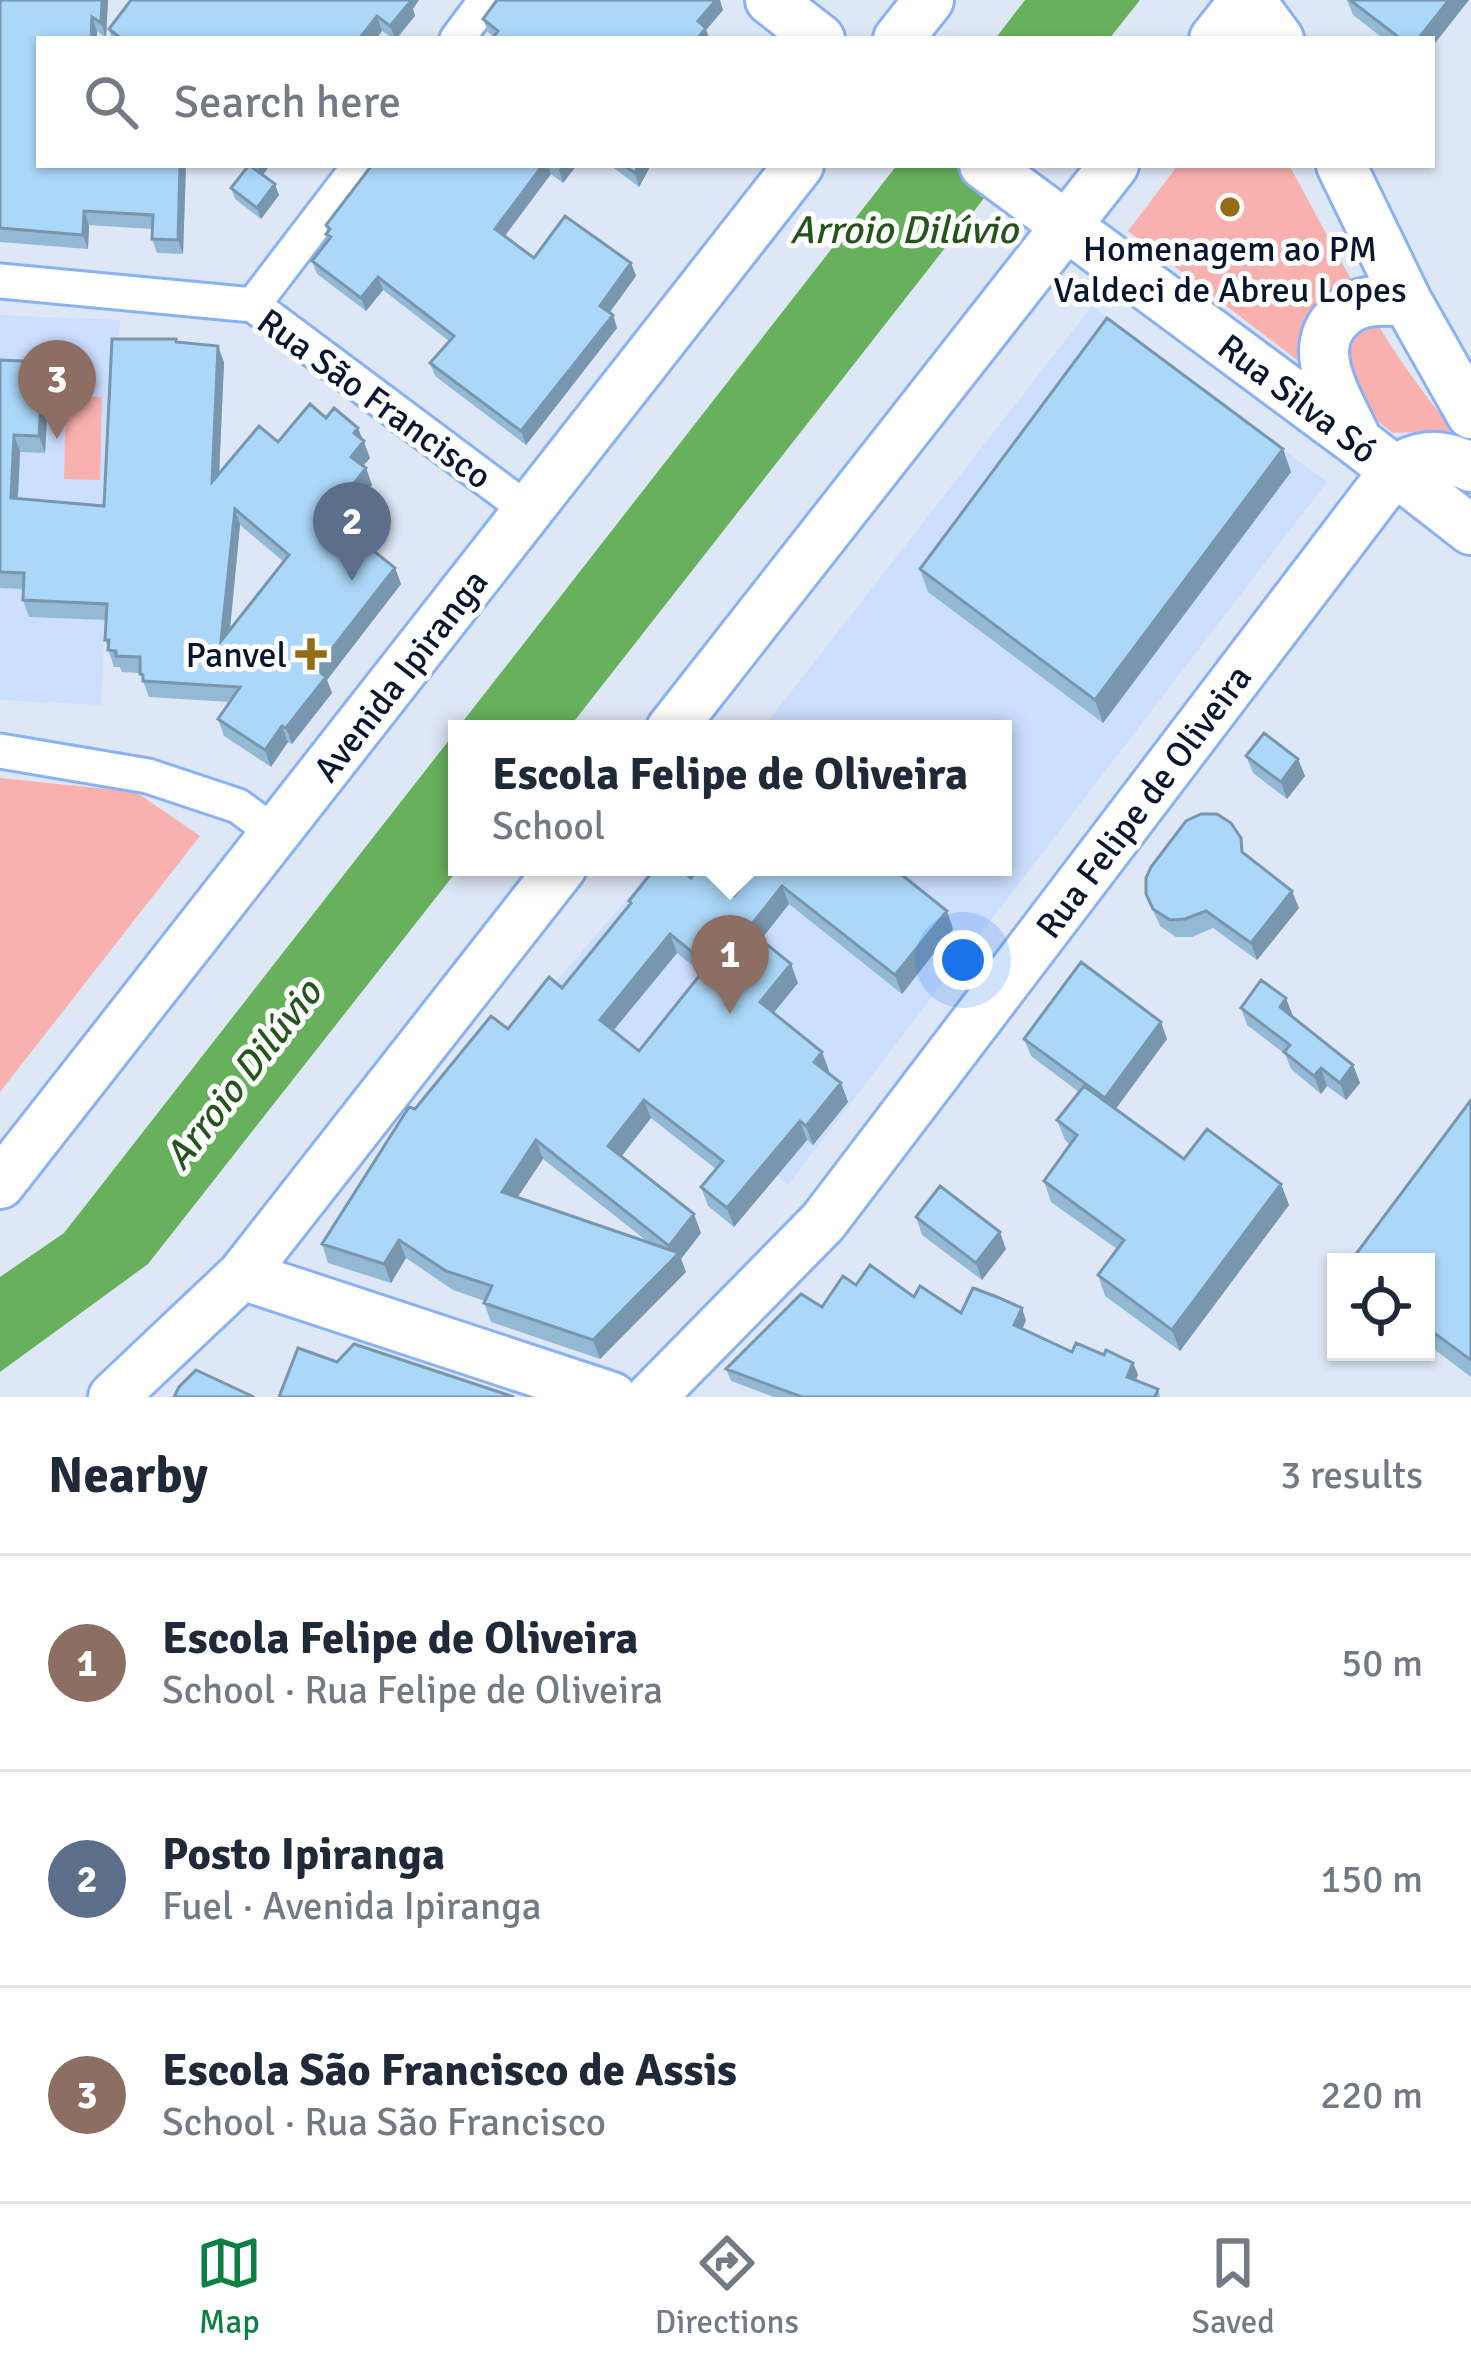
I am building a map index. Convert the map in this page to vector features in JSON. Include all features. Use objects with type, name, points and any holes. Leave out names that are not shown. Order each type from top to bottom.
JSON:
[{"type":"main road","points":[[900,36],[929,0]]},
{"type":"main road","points":[[1217,36],[1247,0],[1277,36]]},
{"type":"main road","name":"Avenida Ipiranga","points":[[0,1184],[797,168]]},
{"type":"main road","points":[[678,720],[1112,168]]},
{"type":"main road","points":[[1342,168],[1407,302],[1469,404]]},
{"type":"main road","name":"Rua Silva Só","points":[[1000,177],[1471,530]]},
{"type":"main road","points":[[1407,302],[1366,302],[1350,308],[1327,333],[1324,367],[1376,456],[1410,460],[1447,456],[1471,466]]},
{"type":"main road","name":"Rua Felipe de Oliveira","points":[[650,1397],[823,1222],[1376,456]]},
{"type":"main road","points":[[113,1397],[242,1275],[555,876]]},
{"type":"main road","points":[[242,1275],[612,1397]]},
{"type":"street","points":[[459,36],[486,0]]},
{"type":"street","points":[[253,305],[358,168]]},
{"type":"street","name":"Rua São Francisco","points":[[0,281],[253,305],[529,511]]},
{"type":"street","points":[[0,751],[148,776],[238,806],[276,834]]},
{"type":"shaded area","points":[[1176,168],[1291,168],[1385,337],[1455,431],[1393,433],[1128,231]]},
{"type":"shaded area","points":[[1092,306],[1327,482],[788,1185],[549,990],[646,876],[1012,876],[1012,720],[769,720]]},
{"type":"shaded area","points":[[0,315],[120,320],[101,705],[0,700]]},
{"type":"shaded area","points":[[66,396],[102,397],[100,480],[64,479]]},
{"type":"shaded area","points":[[0,778],[136,792],[200,836],[0,1092]]},
{"type":"water","points":[[1025,0],[1140,0],[1111,36],[997,36]]},
{"type":"water","name":"Arroio Dilúvio","points":[[895,168],[1008,168],[575,720],[464,720]]},
{"type":"water","name":"Arroio Dilúvio","points":[[448,742],[448,876],[453,876],[148,1264],[0,1372],[0,1277],[64,1233]]},
{"type":"building","points":[[0,0],[102,0],[101,23],[92,17],[91,36],[36,36],[36,168],[180,168],[178,240],[152,239],[153,215],[84,211],[83,235],[0,228]]},
{"type":"building","points":[[131,0],[410,2],[390,26],[377,16],[361,36],[118,36],[109,29]]},
{"type":"building","points":[[497,0],[716,0],[698,21],[706,28],[699,36],[494,36],[498,31],[483,19]]},
{"type":"building","points":[[1350,0],[1449,0],[1420,36],[1397,36]]},
{"type":"building","points":[[247,168],[275,184],[257,208],[231,188]]},
{"type":"building","points":[[370,168],[541,168],[495,229],[534,258],[565,216],[631,263],[600,306],[613,315],[521,431],[430,363],[454,336],[378,277],[361,298],[312,261],[331,237],[326,225]]},
{"type":"building","points":[[1107,318],[1283,449],[1095,700],[920,569]]},
{"type":"building","points":[[112,339],[176,339],[218,346],[212,482],[259,426],[278,442],[310,404],[326,418],[334,408],[358,428],[354,433],[364,441],[351,457],[366,468],[329,515],[395,568],[316,669],[326,677],[265,750],[218,719],[240,687],[143,681],[140,657],[116,656],[116,651],[108,650],[107,604],[23,600],[24,573],[0,572],[0,360],[43,362],[39,436],[14,435],[11,498],[104,506]],"holes":[[[235,509],[289,555],[221,641]]]},
{"type":"building","points":[[1264,733],[1298,759],[1281,782],[1246,756]]},
{"type":"building","points":[[1217,814],[1231,823],[1241,838],[1242,852],[1292,891],[1251,943],[1206,911],[1170,920],[1153,909],[1146,894],[1151,867],[1186,821]]},
{"type":"building","points":[[649,876],[709,876],[734,896],[750,876],[903,876],[947,911],[895,975],[782,886],[748,929],[791,964],[760,1002],[822,1052],[814,1062],[841,1083],[806,1126],[800,1121],[727,1208],[701,1187],[723,1161],[644,1100],[608,1146],[694,1214],[669,1246],[536,1140],[502,1192],[679,1253],[593,1340],[484,1303],[492,1286],[446,1271],[399,1240],[384,1264],[322,1244],[409,1107],[415,1109],[491,1016],[508,1029],[549,977],[562,988]],"holes":[[[670,934],[708,965],[639,1051],[600,1020]]]},
{"type":"building","points":[[1081,962],[1161,1022],[1105,1098],[1024,1039]]},
{"type":"building","points":[[1261,980],[1286,998],[1280,1007],[1353,1065],[1340,1083],[1321,1068],[1314,1076],[1284,1052],[1290,1045],[1241,1008]]},
{"type":"building","points":[[1084,1086],[1184,1159],[1207,1129],[1281,1184],[1172,1330],[1098,1275],[1124,1240],[1044,1181],[1077,1135],[1057,1120]]},
{"type":"building","points":[[1471,1100],[1471,1360],[1435,1334],[1435,1253],[1357,1253]]},
{"type":"building","points":[[940,1186],[1000,1232],[976,1263],[916,1217]]},
{"type":"building","points":[[870,1265],[914,1297],[920,1286],[961,1313],[973,1288],[1022,1308],[1014,1325],[1072,1352],[1076,1343],[1133,1363],[1127,1377],[1158,1389],[1155,1397],[802,1397],[726,1369],[801,1294],[822,1307],[843,1276],[856,1285]]},
{"type":"building","points":[[354,1344],[514,1397],[279,1397],[298,1348],[337,1362]]},
{"type":"building","points":[[196,1370],[254,1397],[174,1397]]},
{"type":"place","name":"Homenagem ao PM Valdeci de Abreu Lopes","points":[[1230,207]]},
{"type":"place","name":"Escola São Francisco de Assis","points":[[57,439]]},
{"type":"place","name":"Posto Ipiranga","points":[[352,581]]},
{"type":"place","name":"Panvel","points":[[311,654]]},
{"type":"place","name":"Escola Felipe de Oliveira","points":[[730,1014]]}]
